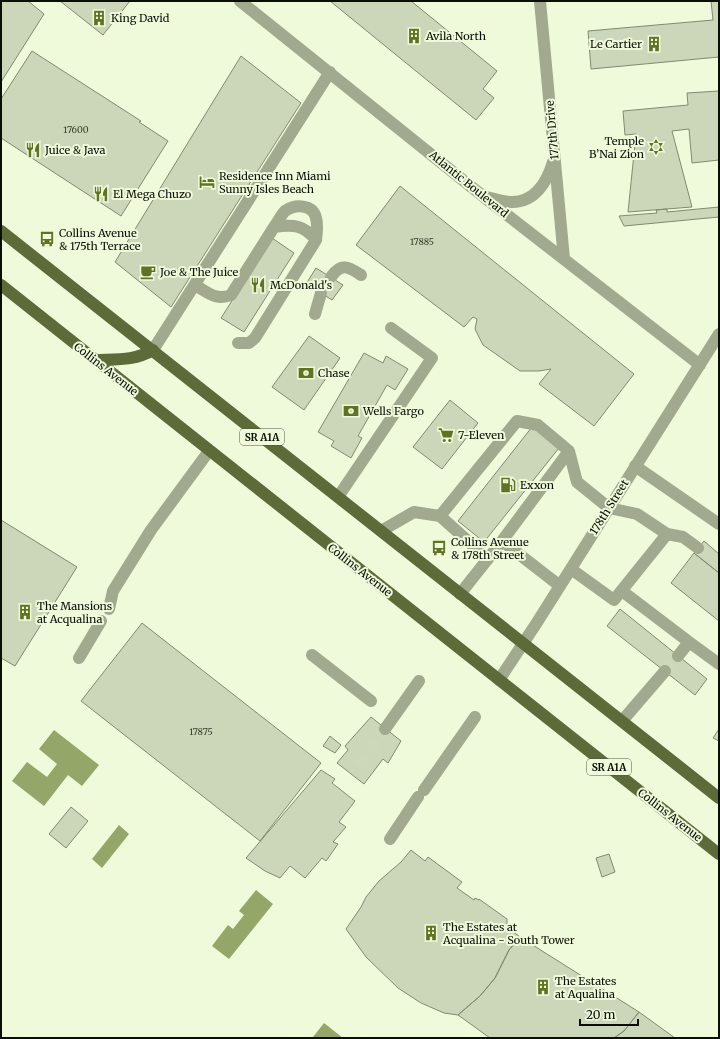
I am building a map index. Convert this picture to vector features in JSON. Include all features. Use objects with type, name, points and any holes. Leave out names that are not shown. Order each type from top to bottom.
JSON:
[{"type":"main road","name":"SR A1A","points":[[1,230],[719,798]]},
{"type":"main road","name":"Collins Avenue","points":[[1,285],[719,854]]},
{"type":"main road","points":[[95,360],[134,358],[143,356],[153,350]]},
{"type":"street","name":"Atlantic Boulevard","points":[[240,1],[484,197],[700,365]]},
{"type":"street","name":"177th Drive","points":[[540,1],[564,259]]},
{"type":"street","points":[[153,350],[330,72]]},
{"type":"street","points":[[484,197],[511,202],[530,198],[537,193],[546,181],[555,154]]},
{"type":"street","points":[[195,285],[217,298],[230,295],[284,212],[292,207],[303,206],[312,210],[316,217],[316,240],[255,338],[249,342],[238,343]]},
{"type":"street","points":[[274,227],[288,224],[300,227],[309,231],[316,240]]},
{"type":"street","points":[[331,277],[336,270],[344,267],[351,268],[361,276]]},
{"type":"street","points":[[315,314],[321,293]]},
{"type":"street","points":[[338,497],[432,358],[391,328]]},
{"type":"street","name":"178th Street","points":[[498,680],[571,569],[719,334]]},
{"type":"street","points":[[440,516],[516,420],[538,425],[569,451],[577,482],[609,508],[637,514],[667,534],[683,537],[698,548]]},
{"type":"street","points":[[109,609],[113,591],[151,530],[209,451]]},
{"type":"street","points":[[460,594],[502,541],[569,451]]},
{"type":"street","points":[[636,466],[719,524]]},
{"type":"street","points":[[381,531],[414,512],[440,516],[488,559]]},
{"type":"street","points":[[571,569],[614,600],[667,534]]},
{"type":"street","points":[[502,541],[560,586]]},
{"type":"street","points":[[622,590],[719,664]]},
{"type":"street","points":[[79,658],[101,621]]},
{"type":"street","points":[[678,656],[690,642]]},
{"type":"street","points":[[312,655],[371,701]]},
{"type":"street","points":[[622,721],[665,671]]},
{"type":"street","points":[[385,729],[419,681]]},
{"type":"street","points":[[390,839],[475,717]]},
{"type":"shaded area","points":[[54,730],[99,765],[82,786],[68,775],[44,806],[12,781],[27,762],[47,777],[57,764],[39,749]]},
{"type":"shaded area","points":[[119,825],[129,834],[102,868],[92,859]]},
{"type":"shaded area","points":[[256,890],[273,904],[229,959],[212,946],[228,925],[233,929],[244,915],[239,911]]},
{"type":"shaded area","points":[[324,1023],[343,1038],[314,1038],[313,1037]]},
{"type":"building","points":[[1,1],[28,1],[44,14],[1,82]]},
{"type":"building","name":"King David","points":[[60,1],[130,1],[103,35]]},
{"type":"building","name":"Avila North","points":[[330,1],[411,1],[497,71],[483,89],[494,98],[476,120]]},
{"type":"building","name":"Le Cartier","points":[[711,1],[719,1],[719,57],[591,69],[588,31],[713,20]]},
{"type":"building","points":[[32,51],[141,121],[139,122],[168,141],[121,216],[1,138],[1,99]]},
{"type":"building","name":"Residence Inn Miami Sunny Isles Beach","points":[[241,56],[301,103],[171,307],[115,262]]},
{"type":"building","name":"Temple B’Nai Zion","points":[[719,91],[719,160],[692,163],[689,129],[672,131],[692,207],[628,212],[636,134],[625,135],[623,111],[688,105],[687,93]]},
{"type":"building","points":[[400,186],[634,374],[594,426],[539,384],[551,369],[539,371],[520,371],[483,345],[475,329],[477,319],[473,317],[464,327],[356,245]]},
{"type":"building","points":[[719,207],[719,217],[624,226],[619,216],[657,213],[656,210],[667,209],[667,212]]},
{"type":"building","name":"McDonald's","points":[[272,238],[294,253],[244,332],[221,318]]},
{"type":"building","points":[[316,268],[343,285],[332,300],[306,284]]},
{"type":"building","name":"Chase","points":[[309,336],[340,358],[304,410],[272,387]]},
{"type":"building","name":"Wells Fargo","points":[[364,353],[383,363],[386,356],[408,369],[395,390],[387,385],[358,436],[362,438],[351,458],[331,446],[334,441],[318,432]]},
{"type":"building","name":"7-Eleven","points":[[450,400],[478,423],[442,469],[413,447]]},
{"type":"building","name":"Exxon","points":[[532,427],[559,448],[484,542],[458,521]]},
{"type":"building","name":"The Mansions at Acqualina","points":[[1,520],[77,567],[15,666],[1,658]]},
{"type":"building","points":[[704,541],[719,554],[719,573],[694,553]]},
{"type":"building","points":[[694,553],[719,573],[719,621],[671,583]]},
{"type":"building","points":[[620,609],[707,679],[695,695],[607,626]]},
{"type":"building","points":[[142,623],[321,763],[260,841],[81,701]]},
{"type":"building","points":[[371,717],[401,741],[388,763],[383,759],[364,784],[337,763],[348,750],[345,746]]},
{"type":"building","points":[[719,729],[719,741],[713,738]]},
{"type":"building","points":[[330,736],[341,745],[335,753],[323,746]]},
{"type":"building","points":[[321,770],[335,779],[332,783],[355,801],[339,822],[346,827],[333,842],[338,844],[326,861],[322,858],[305,878],[290,866],[280,878],[265,871],[246,858]]},
{"type":"building","points":[[71,807],[88,821],[66,848],[49,834]]},
{"type":"building","name":"The Estates at Acqualina - South Tower","points":[[411,850],[425,861],[428,857],[462,882],[457,888],[474,900],[475,898],[479,899],[507,919],[507,927],[520,937],[509,950],[495,978],[480,996],[458,1015],[444,1013],[421,1003],[398,988],[366,957],[346,929],[366,897],[379,881],[401,862]]},
{"type":"building","points":[[609,854],[615,872],[602,877],[596,858]]},
{"type":"building","name":"The Estates at Aqualina","points":[[520,937],[639,1012],[624,1031],[614,1038],[490,1038],[458,1015],[480,996],[495,978],[509,950]]},
{"type":"building","points":[[639,1012],[675,1038],[614,1038],[624,1031]]},
{"type":"tunnel","points":[[321,293],[331,277]]},
{"type":"tunnel","points":[[698,548],[719,564]]},
{"type":"tunnel","points":[[665,671],[678,656]]},
{"type":"tunnel","points":[[359,766],[385,729]]},
{"type":"place","name":"King David","points":[[99,18]]},
{"type":"place","name":"Avila North","points":[[414,36]]},
{"type":"place","name":"Le Cartier","points":[[654,44]]},
{"type":"place","name":"Temple B’Nai Zion","points":[[656,147]]},
{"type":"place","name":"Juice & Java","points":[[33,150]]},
{"type":"place","name":"Residence Inn Miami Sunny Isles Beach","points":[[207,182]]},
{"type":"place","name":"El Mega Chuzo","points":[[101,194]]},
{"type":"place","name":"Collins Avenue & 175th Terrace","points":[[47,239]]},
{"type":"place","name":"Joe & The Juice","points":[[148,272]]},
{"type":"place","name":"McDonald's","points":[[258,285]]},
{"type":"place","name":"Chase","points":[[306,373]]},
{"type":"place","name":"Wells Fargo","points":[[351,411]]},
{"type":"place","name":"7-Eleven","points":[[446,435]]},
{"type":"place","name":"Exxon","points":[[508,485]]},
{"type":"place","name":"Collins Avenue & 178th Street","points":[[439,548]]},
{"type":"place","name":"The Mansions at Acqualina","points":[[25,612]]},
{"type":"place","name":"The Estates at Acqualina - South Tower","points":[[431,933]]},
{"type":"place","name":"The Estates at Aqualina","points":[[543,987]]}]
